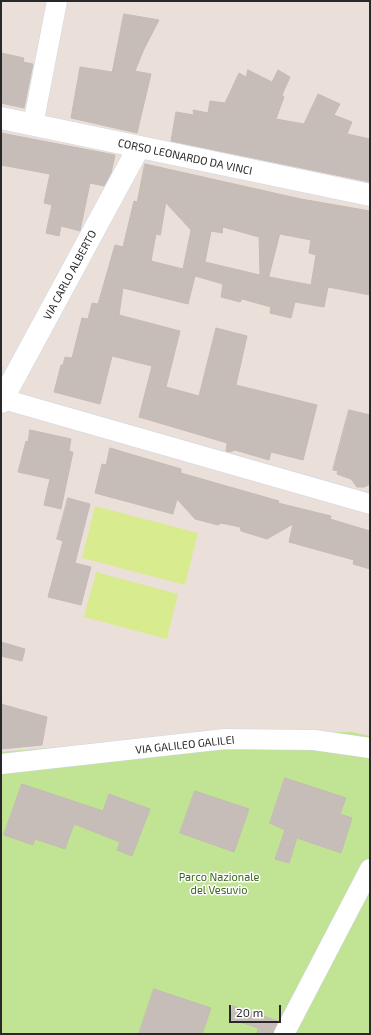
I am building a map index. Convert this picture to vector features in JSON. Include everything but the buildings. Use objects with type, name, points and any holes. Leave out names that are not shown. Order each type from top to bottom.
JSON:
[{"type":"main road","name":"CORSO LEONARDO DA VINCI","points":[[1,118],[370,195]]},
{"type":"main road","name":"VIA CARLO ALBERTO","points":[[2,401],[139,147]]},
{"type":"street","points":[[33,125],[57,1]]},
{"type":"street","points":[[2,401],[370,504]]},
{"type":"street","name":"VIA GALILEO GALILEI","points":[[1,764],[225,739],[314,740],[370,748]]},
{"type":"street","points":[[284,1034],[370,869]]},
{"type":"green space","points":[[95,506],[198,533],[185,585],[82,558]]},
{"type":"green space","points":[[96,572],[178,594],[167,639],[84,617]]},
{"type":"green space","name":"Parco Nazionale del Vesuvio","points":[[352,732],[370,736],[370,1034],[1,1034],[1,752],[220,733]]}]
